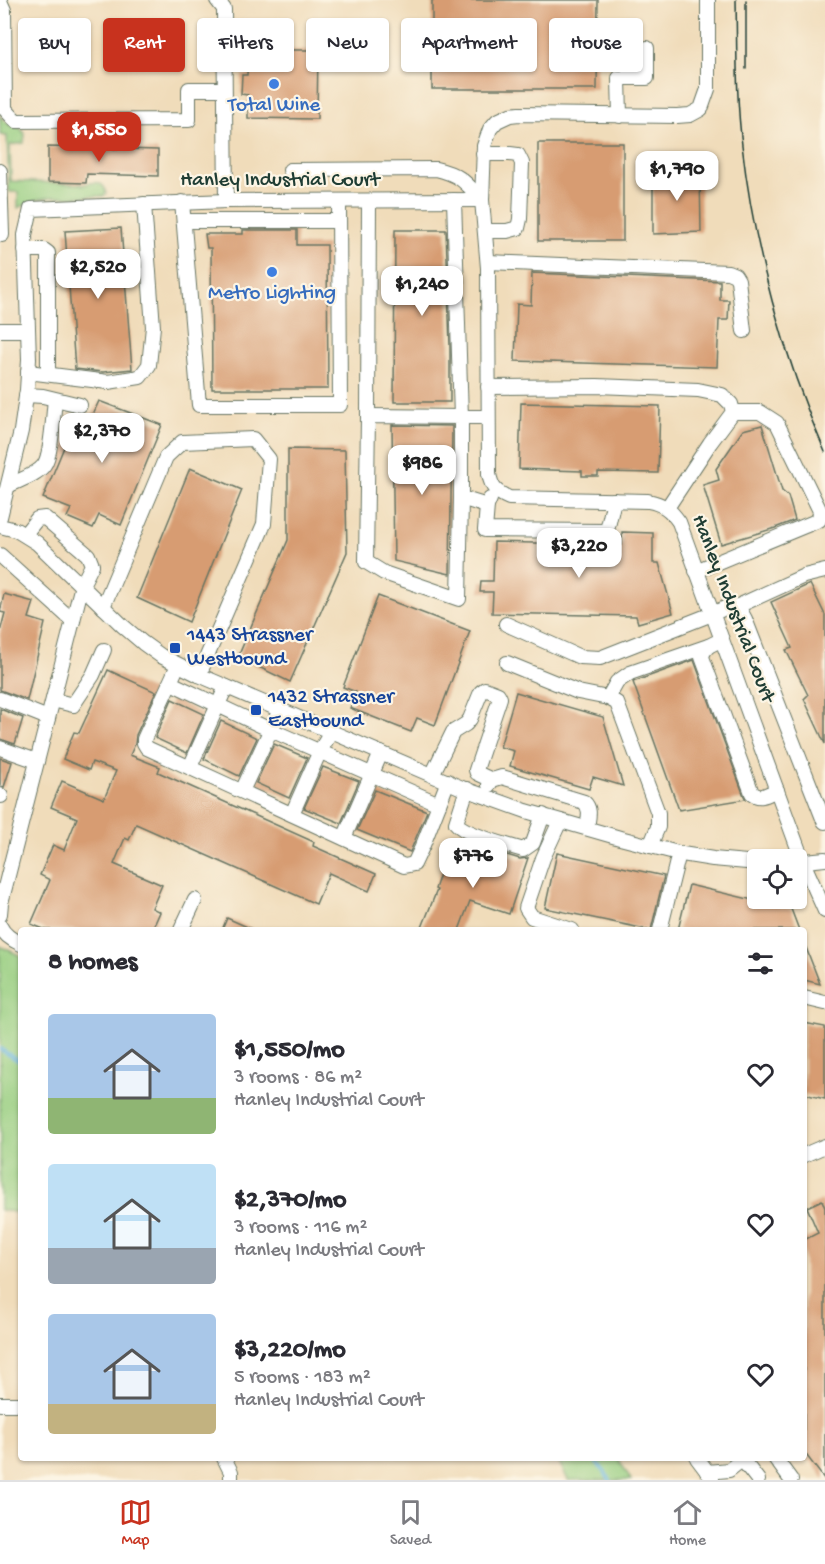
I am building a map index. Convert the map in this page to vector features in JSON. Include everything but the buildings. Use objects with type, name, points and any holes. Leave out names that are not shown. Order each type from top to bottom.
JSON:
[{"type":"street","points":[[217,0],[224,9],[226,201]]},
{"type":"street","points":[[614,500],[607,531],[485,530],[487,506],[494,489],[490,483],[489,474],[488,262],[482,200],[484,146],[490,129],[497,121],[510,116],[677,116],[690,115],[701,109],[708,89],[708,0]]},
{"type":"street","points":[[0,1],[4,10],[4,110],[16,121],[189,120],[189,89],[224,89]]},
{"type":"street","points":[[620,116],[619,78],[647,78],[647,48]]},
{"type":"street","points":[[483,154],[518,155],[522,164],[518,228],[507,231],[485,231]]},
{"type":"street","points":[[290,170],[436,169],[453,173],[482,200]]},
{"type":"street","points":[[0,171],[1,235],[25,235]]},
{"type":"street","points":[[369,201],[366,562],[384,573],[459,599],[461,417],[454,200]]},
{"type":"street","name":"Hanley Industrial Court","points":[[0,518],[21,431],[26,395],[28,330],[25,235],[31,209],[226,201],[482,200]]},
{"type":"street","points":[[182,202],[199,405],[340,405],[339,201]]},
{"type":"street","points":[[28,372],[108,382],[140,377],[149,365],[153,327],[144,204]]},
{"type":"street","points":[[184,220],[339,220]]},
{"type":"street","points":[[25,250],[44,250],[48,253],[48,374]]},
{"type":"street","points":[[488,262],[728,272],[735,275],[738,280],[744,331]]},
{"type":"street","points":[[0,330],[28,330]]},
{"type":"street","points":[[488,387],[597,386],[698,390],[722,395],[731,404],[733,412]]},
{"type":"street","points":[[26,395],[43,396],[81,405]]},
{"type":"street","points":[[8,486],[44,465],[49,453],[55,400]]},
{"type":"street","points":[[667,508],[733,412]]},
{"type":"street","points":[[696,571],[819,520],[820,511],[777,423],[760,412],[733,412]]},
{"type":"street","points":[[368,416],[488,417]]},
{"type":"street","points":[[103,607],[166,457],[182,442],[253,439],[269,459],[264,524],[199,675]]},
{"type":"street","name":"Hanley Industrial Court","points":[[494,489],[509,498],[518,499],[648,501],[657,503],[672,512],[679,522],[777,790],[796,849]]},
{"type":"street","points":[[461,498],[487,506]]},
{"type":"street","points":[[0,914],[4,872],[37,761],[82,585],[92,565],[88,555],[45,518],[37,519],[26,534]]},
{"type":"street","points":[[0,526],[26,534],[143,643],[162,656],[199,675],[432,775],[543,816],[682,854],[747,863]]},
{"type":"street","points":[[0,555],[73,621]]},
{"type":"street","points":[[506,624],[580,657],[600,658],[725,608],[738,606],[804,576],[825,571]]},
{"type":"street","points":[[738,606],[825,822]]},
{"type":"street","points":[[608,698],[617,682],[630,673],[722,640]]},
{"type":"street","points":[[708,646],[703,651],[702,657],[752,793],[760,797],[777,790]]},
{"type":"street","points":[[53,700],[73,705],[93,675],[104,651]]},
{"type":"street","points":[[507,663],[578,692],[608,698],[617,704],[658,813],[658,827],[650,846]]},
{"type":"street","points":[[178,665],[144,739],[147,748],[404,866],[414,864],[448,781]]},
{"type":"street","points":[[171,683],[270,730],[439,804]]},
{"type":"street","points":[[190,767],[226,687]]},
{"type":"street","points":[[432,775],[453,732],[470,719],[481,692],[485,689],[498,694],[500,698],[476,770],[477,773],[584,802],[589,810],[587,828]]},
{"type":"street","points":[[0,699],[48,718]]},
{"type":"street","points":[[242,792],[280,710]]},
{"type":"street","points":[[292,814],[331,732]]},
{"type":"street","points":[[0,748],[37,761]]},
{"type":"street","points":[[344,838],[381,753]]},
{"type":"street","points":[[485,796],[497,778]]},
{"type":"street","points":[[467,789],[456,823],[459,828],[472,834],[523,850],[533,843],[543,816]]},
{"type":"street","points":[[560,821],[543,858],[526,908],[532,917],[563,927]]},
{"type":"street","points":[[661,927],[682,854]]},
{"type":"street","points":[[670,927],[682,854]]},
{"type":"street","points":[[807,861],[825,859]]},
{"type":"street","name":"Hanley Industrial Court","points":[[807,876],[825,911]]},
{"type":"street","points":[[182,927],[195,900]]},
{"type":"street","points":[[0,926],[3,932],[18,943]]},
{"type":"street","points":[[807,999],[825,1003]]},
{"type":"street","points":[[807,1154],[825,1146]]},
{"type":"street","points":[[0,1404],[18,1404]]},
{"type":"street","points":[[226,1461],[231,1472],[231,1480]]},
{"type":"street","points":[[699,1461],[710,1476],[729,1470],[740,1461]]},
{"type":"street","points":[[744,1461],[758,1480]]},
{"type":"street","points":[[777,1461],[791,1480]]},
{"type":"green space","points":[[0,115],[6,122],[20,128],[25,134],[24,143],[10,145],[11,181],[83,185],[98,183],[103,186],[106,194],[104,196],[52,197],[18,208],[18,192],[9,190],[7,136],[0,135]]},
{"type":"green space","points":[[0,946],[18,955],[18,1213],[0,1210]]},
{"type":"green space","points":[[558,1461],[620,1461],[631,1480],[568,1480]]},
{"type":"waterway","points":[[0,1049],[18,1060]]},
{"type":"waterway","points":[[596,1461],[610,1480]]},
{"type":"tram line","points":[[736,0],[740,127],[754,223],[762,263],[783,340],[825,452]]},
{"type":"tram line","points":[[746,0],[746,69]]},
{"type":"place","name":"Total Wine","points":[[274,84]]},
{"type":"place","name":"Metro Lighting","points":[[272,272]]},
{"type":"place","name":"1443 Strassner Westbound","points":[[175,648]]},
{"type":"place","name":"1432 Strassner Eastbound","points":[[256,710]]}]
